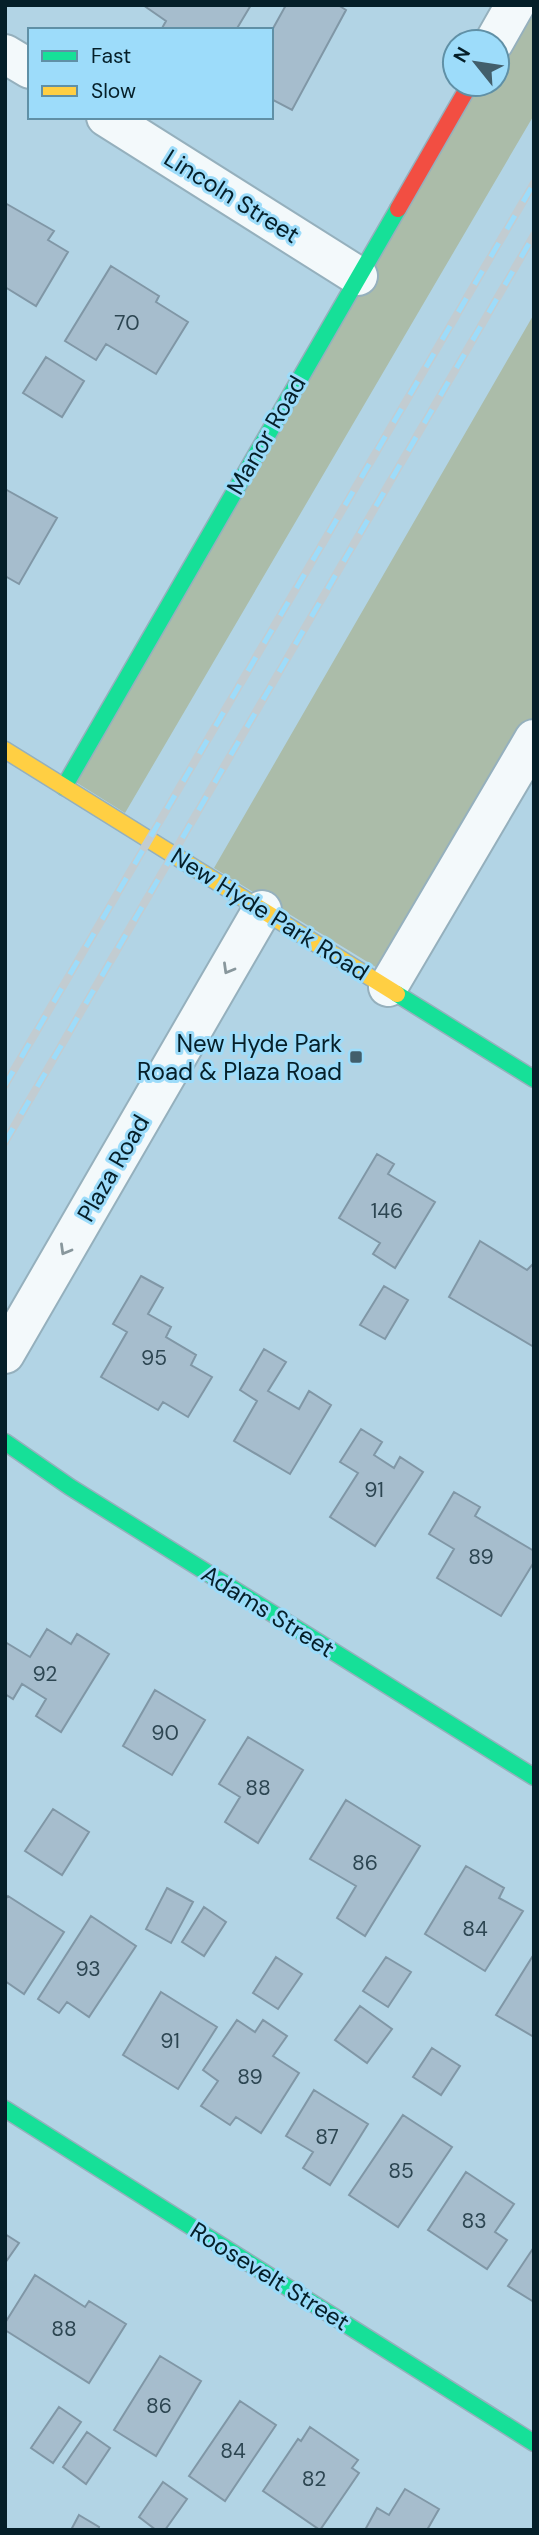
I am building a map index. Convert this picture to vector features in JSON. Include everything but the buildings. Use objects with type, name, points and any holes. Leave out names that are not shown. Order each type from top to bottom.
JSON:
[{"type":"street","points":[[502,28],[515,5]]},
{"type":"street","points":[[5,54],[28,68]]},
{"type":"street","name":"Manor Road","points":[[64,787],[462,98]]},
{"type":"street","name":"Lincoln Street","points":[[109,119],[358,276]]},
{"type":"street","points":[[388,987],[534,739]]},
{"type":"street","name":"New Hyde Park Road","points":[[9,761],[64,787],[534,1079]]},
{"type":"street","name":"Plaza Road","points":[[5,1354],[262,909]]},
{"type":"street","name":"Adams Street","points":[[5,1442],[70,1487],[534,1777]]},
{"type":"street","name":"Roosevelt Street","points":[[5,2109],[534,2443]]},
{"type":"green space","points":[[534,5],[534,115],[125,813],[74,781],[471,98],[511,98],[511,35]]},
{"type":"green space","points":[[534,314],[534,738],[397,980],[214,868]]},
{"type":"railway","points":[[5,1085],[534,183]]},
{"type":"railway","points":[[5,1142],[534,235]]},
{"type":"traffic: fast","points":[[64,787],[398,209]]},
{"type":"traffic: fast","points":[[397,994],[534,1079]]},
{"type":"traffic: fast","points":[[5,1442],[70,1487],[534,1777]]},
{"type":"traffic: fast","points":[[5,2109],[534,2443]]},
{"type":"traffic: slow","points":[[5,750],[397,994]]},
{"type":"traffic: jam","points":[[398,209],[462,98]]},
{"type":"place","name":"New Hyde Park Road & Plaza Road","points":[[356,1057]]}]
